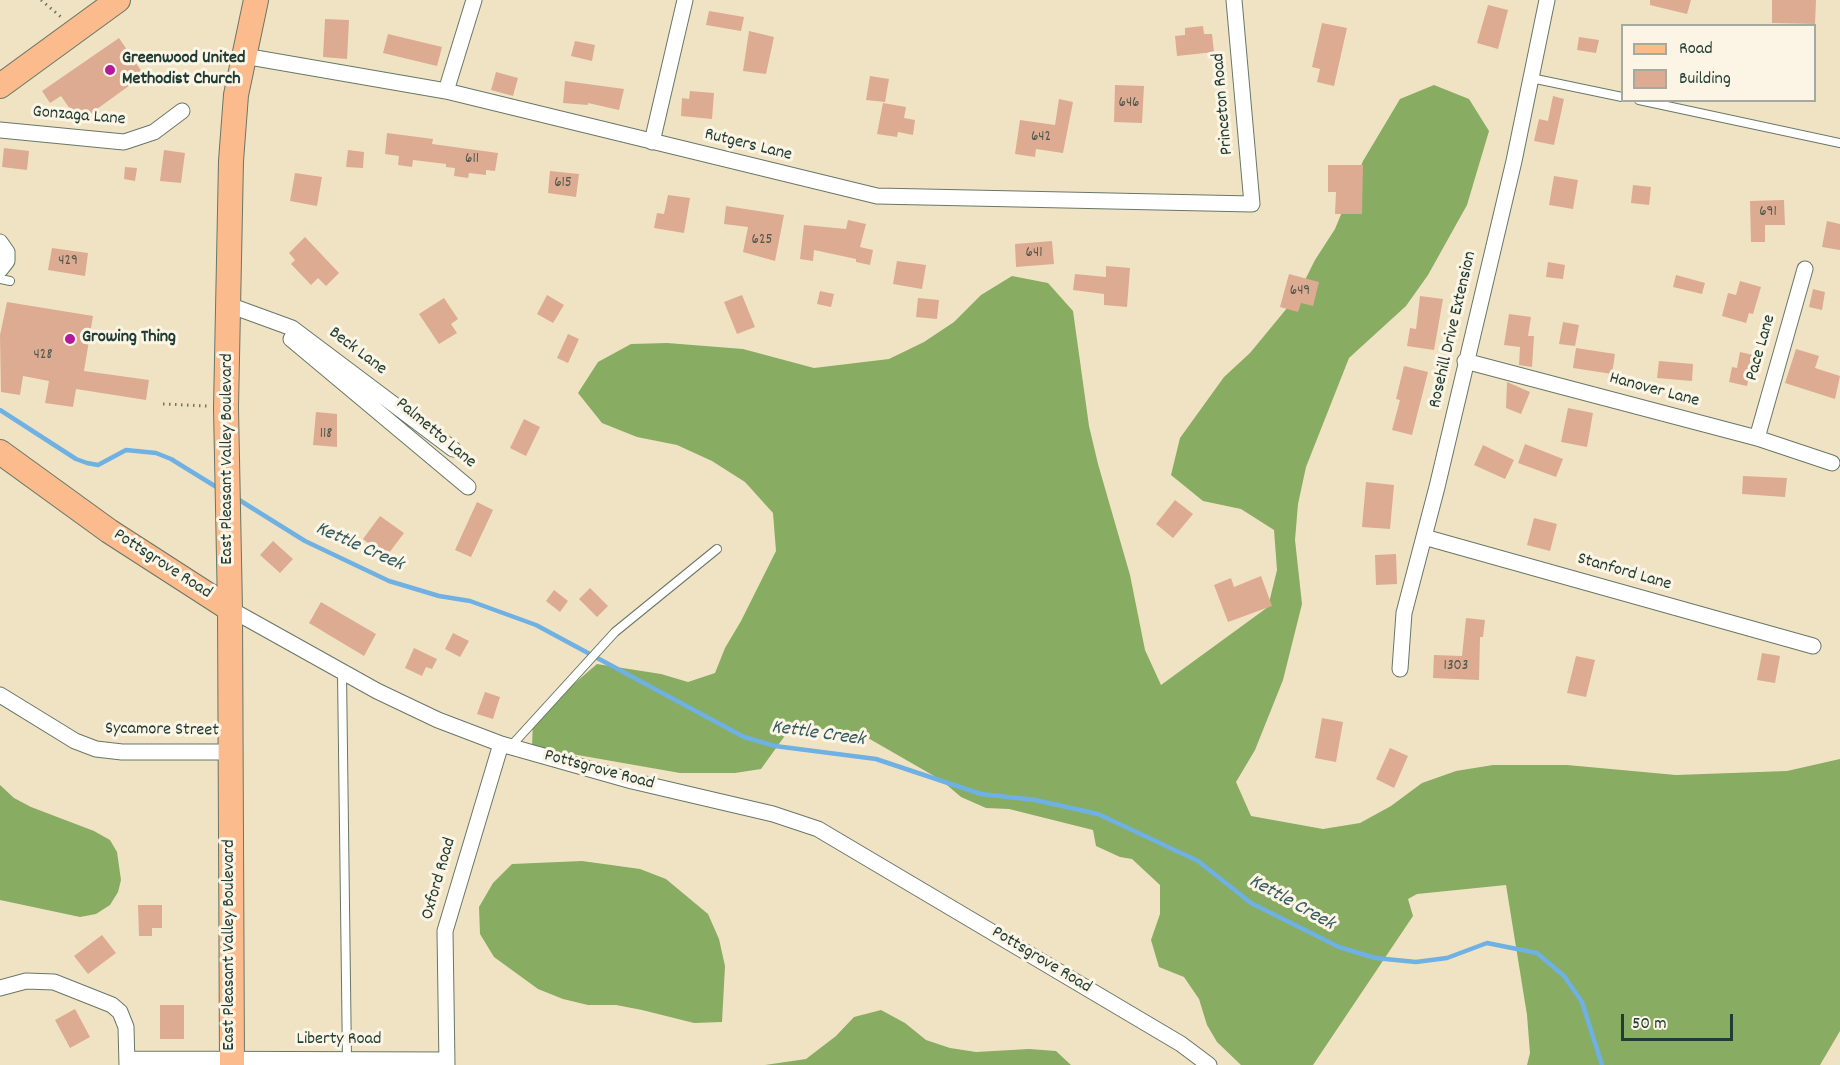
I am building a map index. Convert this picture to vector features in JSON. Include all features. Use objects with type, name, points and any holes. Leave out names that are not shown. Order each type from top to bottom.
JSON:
[{"type":"main road","points":[[0,86],[118,0]]},
{"type":"main road","name":"East Pleasant Valley Boulevard","points":[[232,1062],[230,609],[226,408],[231,161],[237,94],[256,0]]},
{"type":"main road","name":"Pottsgrove Road","points":[[0,452],[109,531],[230,609]]},
{"type":"street","points":[[446,91],[474,0]]},
{"type":"street","points":[[652,142],[684,0]]},
{"type":"street","name":"Princeton Road","points":[[1234,0],[1252,204]]},
{"type":"street","name":"Rosehill Drive Extension","points":[[1400,669],[1404,613],[1424,537],[1531,78],[1547,0]]},
{"type":"street","name":"Rutgers Lane","points":[[244,56],[446,91],[877,196],[1252,204]]},
{"type":"street","name":"Gonzaga Lane","points":[[0,130],[124,142],[154,132],[182,111]]},
{"type":"street","points":[[0,242],[7,252],[5,276]]},
{"type":"street","name":"Pace Lane","points":[[1757,438],[1805,269]]},
{"type":"street","name":"Beck Lane","points":[[229,304],[292,328],[453,449]]},
{"type":"street","name":"Palmetto Lane","points":[[265,319],[468,487]]},
{"type":"street","name":"Hanover Lane","points":[[1465,361],[1757,438],[1832,463]]},
{"type":"street","name":"Stanford Lane","points":[[1424,537],[1813,646]]},
{"type":"street","name":"Pottsgrove Road","points":[[230,609],[342,673],[405,705],[505,746],[633,781],[773,814],[818,829],[1181,1044],[1209,1065]]},
{"type":"street","name":"Sycamore Street","points":[[0,695],[75,741],[96,749],[122,752],[230,752]]},
{"type":"street","name":"Oxford Road","points":[[447,1063],[445,931],[505,746]]},
{"type":"street","points":[[0,988],[26,981],[54,982],[112,1005],[120,1012],[126,1027],[127,1062]]},
{"type":"street","name":"Liberty Road","points":[[127,1062],[346,1060],[447,1063]]},
{"type":"lane","points":[[1531,78],[1621,97]]},
{"type":"lane","points":[[1648,102],[1840,143]]},
{"type":"lane","points":[[0,279],[5,276]]},
{"type":"lane","name":"Oxford Road","points":[[505,746],[615,632],[717,549]]},
{"type":"lane","points":[[342,673],[346,1060]]},
{"type":"path","points":[[41,0],[75,32]]},
{"type":"path","points":[[164,404],[226,408]]},
{"type":"green space","points":[[1434,85],[1469,99],[1489,131],[1467,205],[1428,275],[1406,306],[1349,358],[1306,467],[1298,504],[1295,540],[1302,604],[1283,680],[1255,750],[1236,782],[1251,816],[1323,829],[1360,823],[1391,806],[1422,783],[1456,771],[1493,765],[1567,765],[1676,775],[1787,771],[1840,759],[1840,1031],[1820,1065],[1527,1065],[1530,1053],[1527,1015],[1506,885],[1417,894],[1408,899],[1413,916],[1313,1065],[1241,1065],[1217,1042],[1207,1025],[1199,999],[1184,977],[1159,967],[1151,940],[1160,914],[1160,885],[1132,859],[1120,857],[1096,846],[1093,830],[1009,809],[986,808],[961,797],[941,780],[868,738],[816,728],[789,730],[761,769],[735,773],[680,773],[532,747],[533,719],[597,664],[661,674],[688,682],[715,673],[725,648],[776,551],[773,513],[745,482],[712,461],[677,445],[637,437],[602,423],[578,393],[598,362],[631,344],[667,343],[743,349],[814,368],[889,359],[924,342],[954,322],[981,295],[1012,276],[1048,283],[1073,311],[1089,426],[1130,575],[1145,650],[1161,685],[1268,607],[1277,570],[1274,530],[1241,509],[1203,501],[1171,475],[1180,438],[1224,377],[1250,353],[1297,296],[1315,260],[1335,229],[1363,161],[1400,99]]},
{"type":"green space","points":[[0,785],[14,798],[31,807],[94,831],[110,840],[117,852],[121,880],[118,892],[110,905],[96,914],[80,917],[0,900]]},
{"type":"green space","points":[[582,861],[640,869],[666,879],[708,914],[719,939],[725,966],[722,1022],[694,1023],[616,1005],[588,1005],[563,999],[538,989],[494,957],[480,934],[479,907],[493,883],[512,864]]},
{"type":"green space","points":[[881,1010],[905,1023],[926,1040],[950,1048],[976,1052],[1029,1049],[1056,1051],[1071,1065],[765,1065],[806,1059],[836,1036],[854,1017]]},
{"type":"building","points":[[1650,0],[1691,0],[1687,14],[1650,5]]},
{"type":"building","points":[[1772,0],[1816,0],[1815,24],[1772,23]]},
{"type":"building","points":[[1488,5],[1508,10],[1498,49],[1477,43]]},
{"type":"building","points":[[709,11],[744,17],[741,31],[706,25]]},
{"type":"building","points":[[325,19],[349,20],[347,59],[323,57]]},
{"type":"building","points":[[1322,23],[1347,28],[1334,86],[1317,82],[1320,69],[1312,67]]},
{"type":"building","points":[[1203,26],[1204,34],[1212,34],[1214,52],[1177,56],[1175,36],[1185,35],[1185,28]]},
{"type":"building","points":[[749,31],[774,37],[766,74],[743,71]]},
{"type":"building","points":[[388,34],[442,47],[437,66],[383,53]]},
{"type":"building","points":[[1579,37],[1599,40],[1596,53],[1577,50]]},
{"type":"building","points":[[119,38],[144,75],[79,122],[61,96],[50,103],[42,91]]},
{"type":"building","points":[[575,41],[595,45],[592,61],[571,56]]},
{"type":"building","points":[[496,72],[518,78],[513,96],[491,90]]},
{"type":"building","points":[[870,76],[889,79],[885,102],[866,100]]},
{"type":"building","points":[[565,81],[624,89],[619,110],[588,103],[588,105],[563,103]]},
{"type":"building","points":[[1115,85],[1144,86],[1142,123],[1114,122]]},
{"type":"building","points":[[690,91],[714,93],[712,119],[681,116],[682,98],[689,99]]},
{"type":"building","points":[[1553,96],[1564,99],[1554,145],[1534,141],[1539,119],[1548,121]]},
{"type":"building","points":[[1059,99],[1073,102],[1063,153],[1036,149],[1035,157],[1015,154],[1020,120],[1055,125]]},
{"type":"building","points":[[883,103],[906,107],[904,118],[915,120],[913,135],[898,132],[897,137],[877,134]]},
{"type":"building","points":[[387,133],[433,139],[432,144],[498,153],[495,171],[486,170],[486,175],[469,173],[468,178],[454,176],[455,168],[446,167],[446,164],[413,160],[412,167],[398,165],[399,156],[385,154]]},
{"type":"building","points":[[4,148],[29,151],[27,170],[2,167]]},
{"type":"building","points":[[164,150],[185,153],[181,183],[160,181]]},
{"type":"building","points":[[348,150],[364,152],[363,168],[346,167]]},
{"type":"building","points":[[1328,165],[1363,165],[1362,214],[1335,214],[1336,192],[1328,192]]},
{"type":"building","points":[[125,167],[137,168],[135,181],[124,179]]},
{"type":"building","points":[[550,171],[579,174],[576,197],[548,193]]},
{"type":"building","points":[[295,173],[322,177],[317,206],[290,201]]},
{"type":"building","points":[[1554,176],[1578,180],[1573,209],[1549,205]]},
{"type":"building","points":[[1633,185],[1651,187],[1649,205],[1631,203]]},
{"type":"building","points":[[668,195],[690,198],[684,233],[654,228],[657,213],[664,214]]},
{"type":"building","points":[[1784,200],[1785,225],[1765,225],[1765,242],[1751,242],[1750,201]]},
{"type":"building","points":[[726,206],[784,215],[775,261],[743,252],[748,227],[724,224]]},
{"type":"building","points":[[848,220],[866,224],[860,247],[873,250],[870,265],[856,262],[856,259],[814,250],[813,261],[800,259],[804,225],[846,229]]},
{"type":"building","points":[[1827,221],[1840,224],[1840,250],[1822,247]]},
{"type":"building","points":[[305,237],[339,273],[326,286],[318,278],[311,285],[291,264],[295,260],[289,253]]},
{"type":"building","points":[[1052,241],[1054,264],[1016,267],[1015,244]]},
{"type":"building","points":[[52,248],[88,253],[85,276],[48,270]]},
{"type":"building","points":[[897,261],[926,265],[922,289],[893,284]]},
{"type":"building","points":[[1548,262],[1565,265],[1563,279],[1546,277]]},
{"type":"building","points":[[1106,266],[1130,268],[1127,307],[1104,305],[1104,294],[1073,290],[1075,274],[1106,277]]},
{"type":"building","points":[[1289,274],[1319,282],[1313,306],[1301,303],[1298,312],[1280,307]]},
{"type":"building","points":[[1676,275],[1705,283],[1702,294],[1673,287]]},
{"type":"building","points":[[1740,281],[1761,287],[1753,314],[1749,313],[1746,323],[1722,316],[1728,293],[1736,295]]},
{"type":"building","points":[[1813,289],[1825,292],[1822,310],[1809,307]]},
{"type":"building","points":[[820,291],[834,294],[831,307],[817,304]]},
{"type":"building","points":[[547,295],[564,305],[553,323],[537,314]]},
{"type":"building","points":[[742,295],[755,327],[737,334],[724,302]]},
{"type":"building","points":[[1420,296],[1443,299],[1434,350],[1407,346],[1410,328],[1416,329]]},
{"type":"building","points":[[444,298],[458,319],[451,324],[457,333],[439,344],[419,314]]},
{"type":"building","points":[[918,298],[939,300],[937,319],[916,317]]},
{"type":"building","points":[[7,302],[93,316],[84,371],[149,380],[146,400],[76,389],[73,407],[45,403],[49,381],[23,376],[20,395],[1,392],[0,335]]},
{"type":"building","points":[[1509,314],[1531,317],[1528,336],[1534,336],[1532,367],[1519,365],[1520,347],[1504,345]]},
{"type":"building","points":[[1563,322],[1579,325],[1575,346],[1559,344]]},
{"type":"building","points":[[568,334],[579,339],[568,363],[557,358]]},
{"type":"building","points":[[1576,348],[1615,354],[1612,374],[1573,368]]},
{"type":"building","points":[[1796,349],[1819,356],[1815,368],[1840,376],[1835,399],[1785,383]]},
{"type":"building","points":[[1740,352],[1753,355],[1747,386],[1729,382],[1732,367],[1737,368]]},
{"type":"building","points":[[1659,361],[1693,364],[1692,381],[1657,378]]},
{"type":"building","points":[[1404,366],[1428,372],[1412,435],[1392,430],[1400,400],[1396,399]]},
{"type":"building","points":[[1507,382],[1530,392],[1521,414],[1506,408]]},
{"type":"building","points":[[1568,408],[1593,413],[1587,447],[1561,442]]},
{"type":"building","points":[[316,412],[337,414],[337,447],[313,445]]},
{"type":"building","points":[[524,419],[540,427],[526,456],[510,448]]},
{"type":"building","points":[[1525,444],[1563,459],[1556,477],[1518,463]]},
{"type":"building","points":[[1483,445],[1514,460],[1505,479],[1474,465]]},
{"type":"building","points":[[1743,476],[1787,478],[1785,497],[1742,494]]},
{"type":"building","points":[[1366,482],[1394,485],[1390,529],[1362,527]]},
{"type":"building","points":[[1175,500],[1193,514],[1173,538],[1156,524]]},
{"type":"building","points":[[477,502],[493,510],[471,557],[455,550]]},
{"type":"building","points":[[380,516],[404,533],[386,557],[363,539]]},
{"type":"building","points":[[1534,518],[1557,524],[1550,551],[1527,545]]},
{"type":"building","points":[[273,541],[293,559],[280,573],[260,555]]},
{"type":"building","points":[[1396,554],[1397,584],[1376,585],[1375,555]]},
{"type":"building","points":[[1261,576],[1272,606],[1228,622],[1214,585],[1231,578],[1234,587]]},
{"type":"building","points":[[590,588],[608,606],[597,617],[579,599]]},
{"type":"building","points":[[554,590],[568,601],[560,612],[546,601]]},
{"type":"building","points":[[321,602],[376,634],[364,656],[309,623]]},
{"type":"building","points":[[1466,618],[1485,620],[1483,637],[1480,637],[1479,680],[1433,678],[1434,655],[1462,656]]},
{"type":"building","points":[[453,633],[469,641],[460,657],[445,649]]},
{"type":"building","points":[[414,648],[437,659],[432,669],[426,667],[422,676],[405,668]]},
{"type":"building","points":[[1762,653],[1780,656],[1775,683],[1757,680]]},
{"type":"building","points":[[1576,656],[1595,660],[1586,697],[1567,693]]},
{"type":"building","points":[[485,692],[500,697],[493,719],[477,714]]},
{"type":"building","points":[[1322,718],[1343,722],[1336,762],[1315,758]]},
{"type":"building","points":[[1390,748],[1408,756],[1394,788],[1376,779]]},
{"type":"building","points":[[138,905],[162,905],[162,928],[152,928],[152,936],[139,936]]},
{"type":"building","points":[[102,935],[116,953],[88,974],[74,956]]},
{"type":"building","points":[[160,1005],[184,1005],[184,1039],[160,1039]]},
{"type":"building","points":[[75,1009],[90,1037],[70,1048],[55,1020]]},
{"type":"waterway","name":"Kettle Creek","points":[[0,410],[76,459],[87,463],[98,465],[126,450],[156,453],[171,459],[218,488]]},
{"type":"waterway","name":"Kettle Creek","points":[[236,498],[305,541],[389,581],[439,596],[470,601],[536,625],[744,737],[775,746],[876,759],[981,794],[1035,800],[1098,814],[1198,861],[1251,903],[1339,947],[1375,958],[1416,962],[1447,958],[1487,943],[1537,953],[1564,976],[1582,1002],[1602,1065]]},
{"type":"place","name":"Greenwood United Methodist Church","points":[[110,70]]},
{"type":"place","name":"Growing Thing","points":[[70,339]]}]
